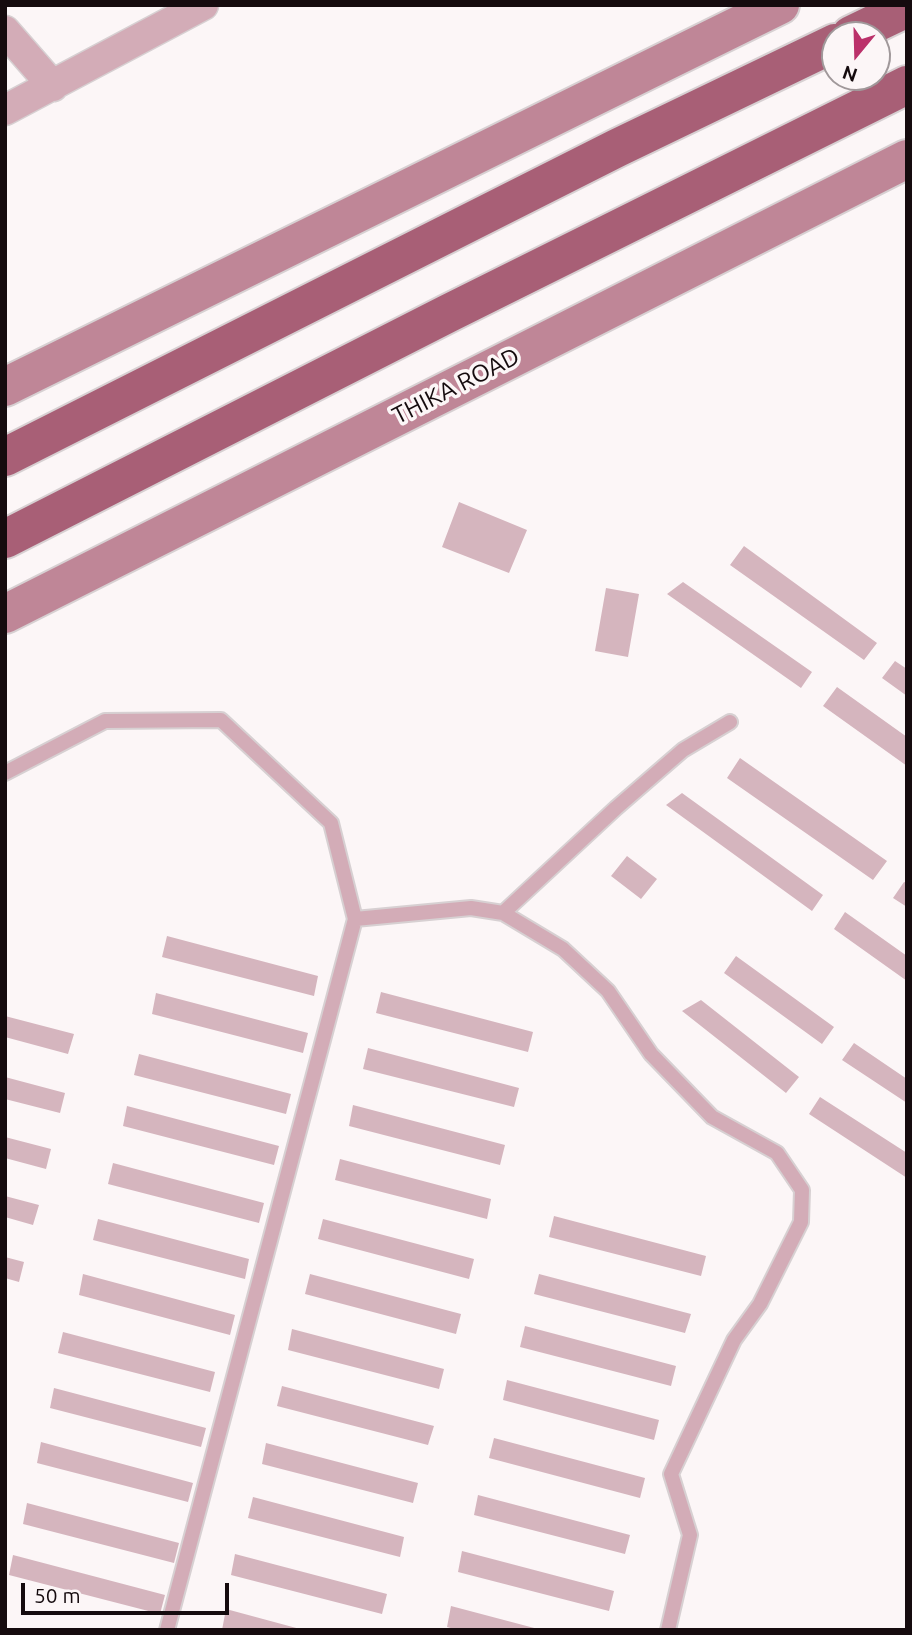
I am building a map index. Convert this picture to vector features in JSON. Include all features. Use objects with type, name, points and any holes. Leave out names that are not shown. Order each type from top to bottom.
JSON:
[{"type":"highway","points":[[880,21],[907,8]]},
{"type":"highway","points":[[5,457],[617,148],[821,50]]},
{"type":"highway","points":[[5,539],[437,319],[907,85]]},
{"type":"main road","points":[[5,387],[780,5]]},
{"type":"main road","name":"THIKA ROAD","points":[[5,614],[907,159]]},
{"type":"street","points":[[5,110],[204,5]]},
{"type":"street","points":[[5,31],[53,86]]},
{"type":"lane","points":[[5,773],[105,721],[221,720],[331,824],[355,919],[167,1630]]},
{"type":"lane","points":[[503,913],[683,750],[730,722]]},
{"type":"lane","points":[[355,919],[471,908],[503,913],[563,949],[608,991],[651,1054],[712,1117],[777,1153],[802,1191],[801,1222],[761,1304],[734,1340],[671,1474],[690,1535],[668,1630]]},
{"type":"building","points":[[459,502],[527,530],[509,573],[442,547]]},
{"type":"building","points":[[744,546],[877,643],[864,660],[730,565]]},
{"type":"building","points":[[683,582],[812,672],[801,688],[667,594]]},
{"type":"building","points":[[606,588],[639,594],[628,657],[595,651]]},
{"type":"building","points":[[895,661],[907,669],[907,696],[882,678]]},
{"type":"building","points":[[837,687],[907,737],[907,766],[823,706]]},
{"type":"building","points":[[740,758],[887,861],[873,880],[727,778]]},
{"type":"building","points":[[682,793],[823,895],[812,911],[666,805]]},
{"type":"building","points":[[627,856],[657,879],[641,899],[611,876]]},
{"type":"building","points":[[904,882],[907,883],[907,907],[893,898]]},
{"type":"building","points":[[845,912],[907,956],[907,981],[834,929]]},
{"type":"building","points":[[167,936],[318,976],[314,996],[162,957]]},
{"type":"building","points":[[736,956],[834,1027],[822,1044],[724,973]]},
{"type":"building","points":[[381,992],[533,1032],[528,1052],[376,1013]]},
{"type":"building","points":[[156,993],[308,1033],[303,1053],[152,1014]]},
{"type":"building","points":[[701,1000],[799,1077],[786,1093],[682,1011]]},
{"type":"building","points":[[5,1016],[74,1034],[68,1054],[5,1037]]},
{"type":"building","points":[[854,1043],[907,1079],[907,1103],[842,1060]]},
{"type":"building","points":[[368,1048],[519,1088],[514,1107],[363,1069]]},
{"type":"building","points":[[139,1054],[291,1094],[286,1114],[134,1075]]},
{"type":"building","points":[[5,1077],[65,1093],[60,1113],[5,1099]]},
{"type":"building","points":[[820,1097],[907,1153],[907,1178],[809,1114]]},
{"type":"building","points":[[353,1105],[505,1145],[500,1165],[349,1126]]},
{"type":"building","points":[[127,1106],[279,1146],[274,1165],[123,1126]]},
{"type":"building","points":[[5,1137],[51,1149],[46,1169],[5,1158]]},
{"type":"building","points":[[340,1159],[491,1199],[487,1219],[335,1180]]},
{"type":"building","points":[[113,1163],[264,1203],[259,1223],[108,1184]]},
{"type":"building","points":[[5,1196],[39,1205],[33,1225],[5,1217]]},
{"type":"building","points":[[554,1216],[706,1256],[701,1276],[549,1237]]},
{"type":"building","points":[[98,1219],[249,1259],[245,1279],[93,1240]]},
{"type":"building","points":[[323,1219],[474,1259],[469,1279],[318,1239]]},
{"type":"building","points":[[5,1257],[24,1262],[19,1282],[5,1278]]},
{"type":"building","points":[[83,1274],[235,1315],[230,1335],[79,1295]]},
{"type":"building","points":[[310,1274],[461,1314],[456,1334],[305,1294]]},
{"type":"building","points":[[539,1274],[691,1314],[685,1333],[534,1294]]},
{"type":"building","points":[[525,1326],[676,1366],[671,1386],[520,1347]]},
{"type":"building","points":[[292,1329],[444,1369],[439,1389],[288,1350]]},
{"type":"building","points":[[63,1332],[215,1372],[210,1392],[58,1353]]},
{"type":"building","points":[[507,1380],[659,1420],[654,1440],[503,1400]]},
{"type":"building","points":[[282,1386],[434,1426],[428,1445],[277,1406]]},
{"type":"building","points":[[54,1388],[206,1428],[201,1447],[50,1408]]},
{"type":"building","points":[[494,1438],[645,1478],[640,1498],[489,1458]]},
{"type":"building","points":[[41,1442],[193,1483],[188,1502],[37,1463]]},
{"type":"building","points":[[266,1443],[418,1483],[413,1503],[262,1464]]},
{"type":"building","points":[[478,1495],[630,1535],[625,1554],[474,1515]]},
{"type":"building","points":[[253,1497],[404,1537],[400,1557],[248,1518]]},
{"type":"building","points":[[27,1503],[179,1543],[174,1563],[23,1524]]},
{"type":"building","points":[[462,1551],[614,1591],[609,1611],[458,1572]]},
{"type":"building","points":[[235,1554],[387,1594],[382,1614],[231,1575]]},
{"type":"building","points":[[13,1555],[165,1595],[160,1614],[9,1575]]},
{"type":"building","points":[[451,1606],[538,1630],[458,1630],[447,1627]]},
{"type":"building","points":[[226,1609],[300,1629],[300,1630],[222,1630]]}]
